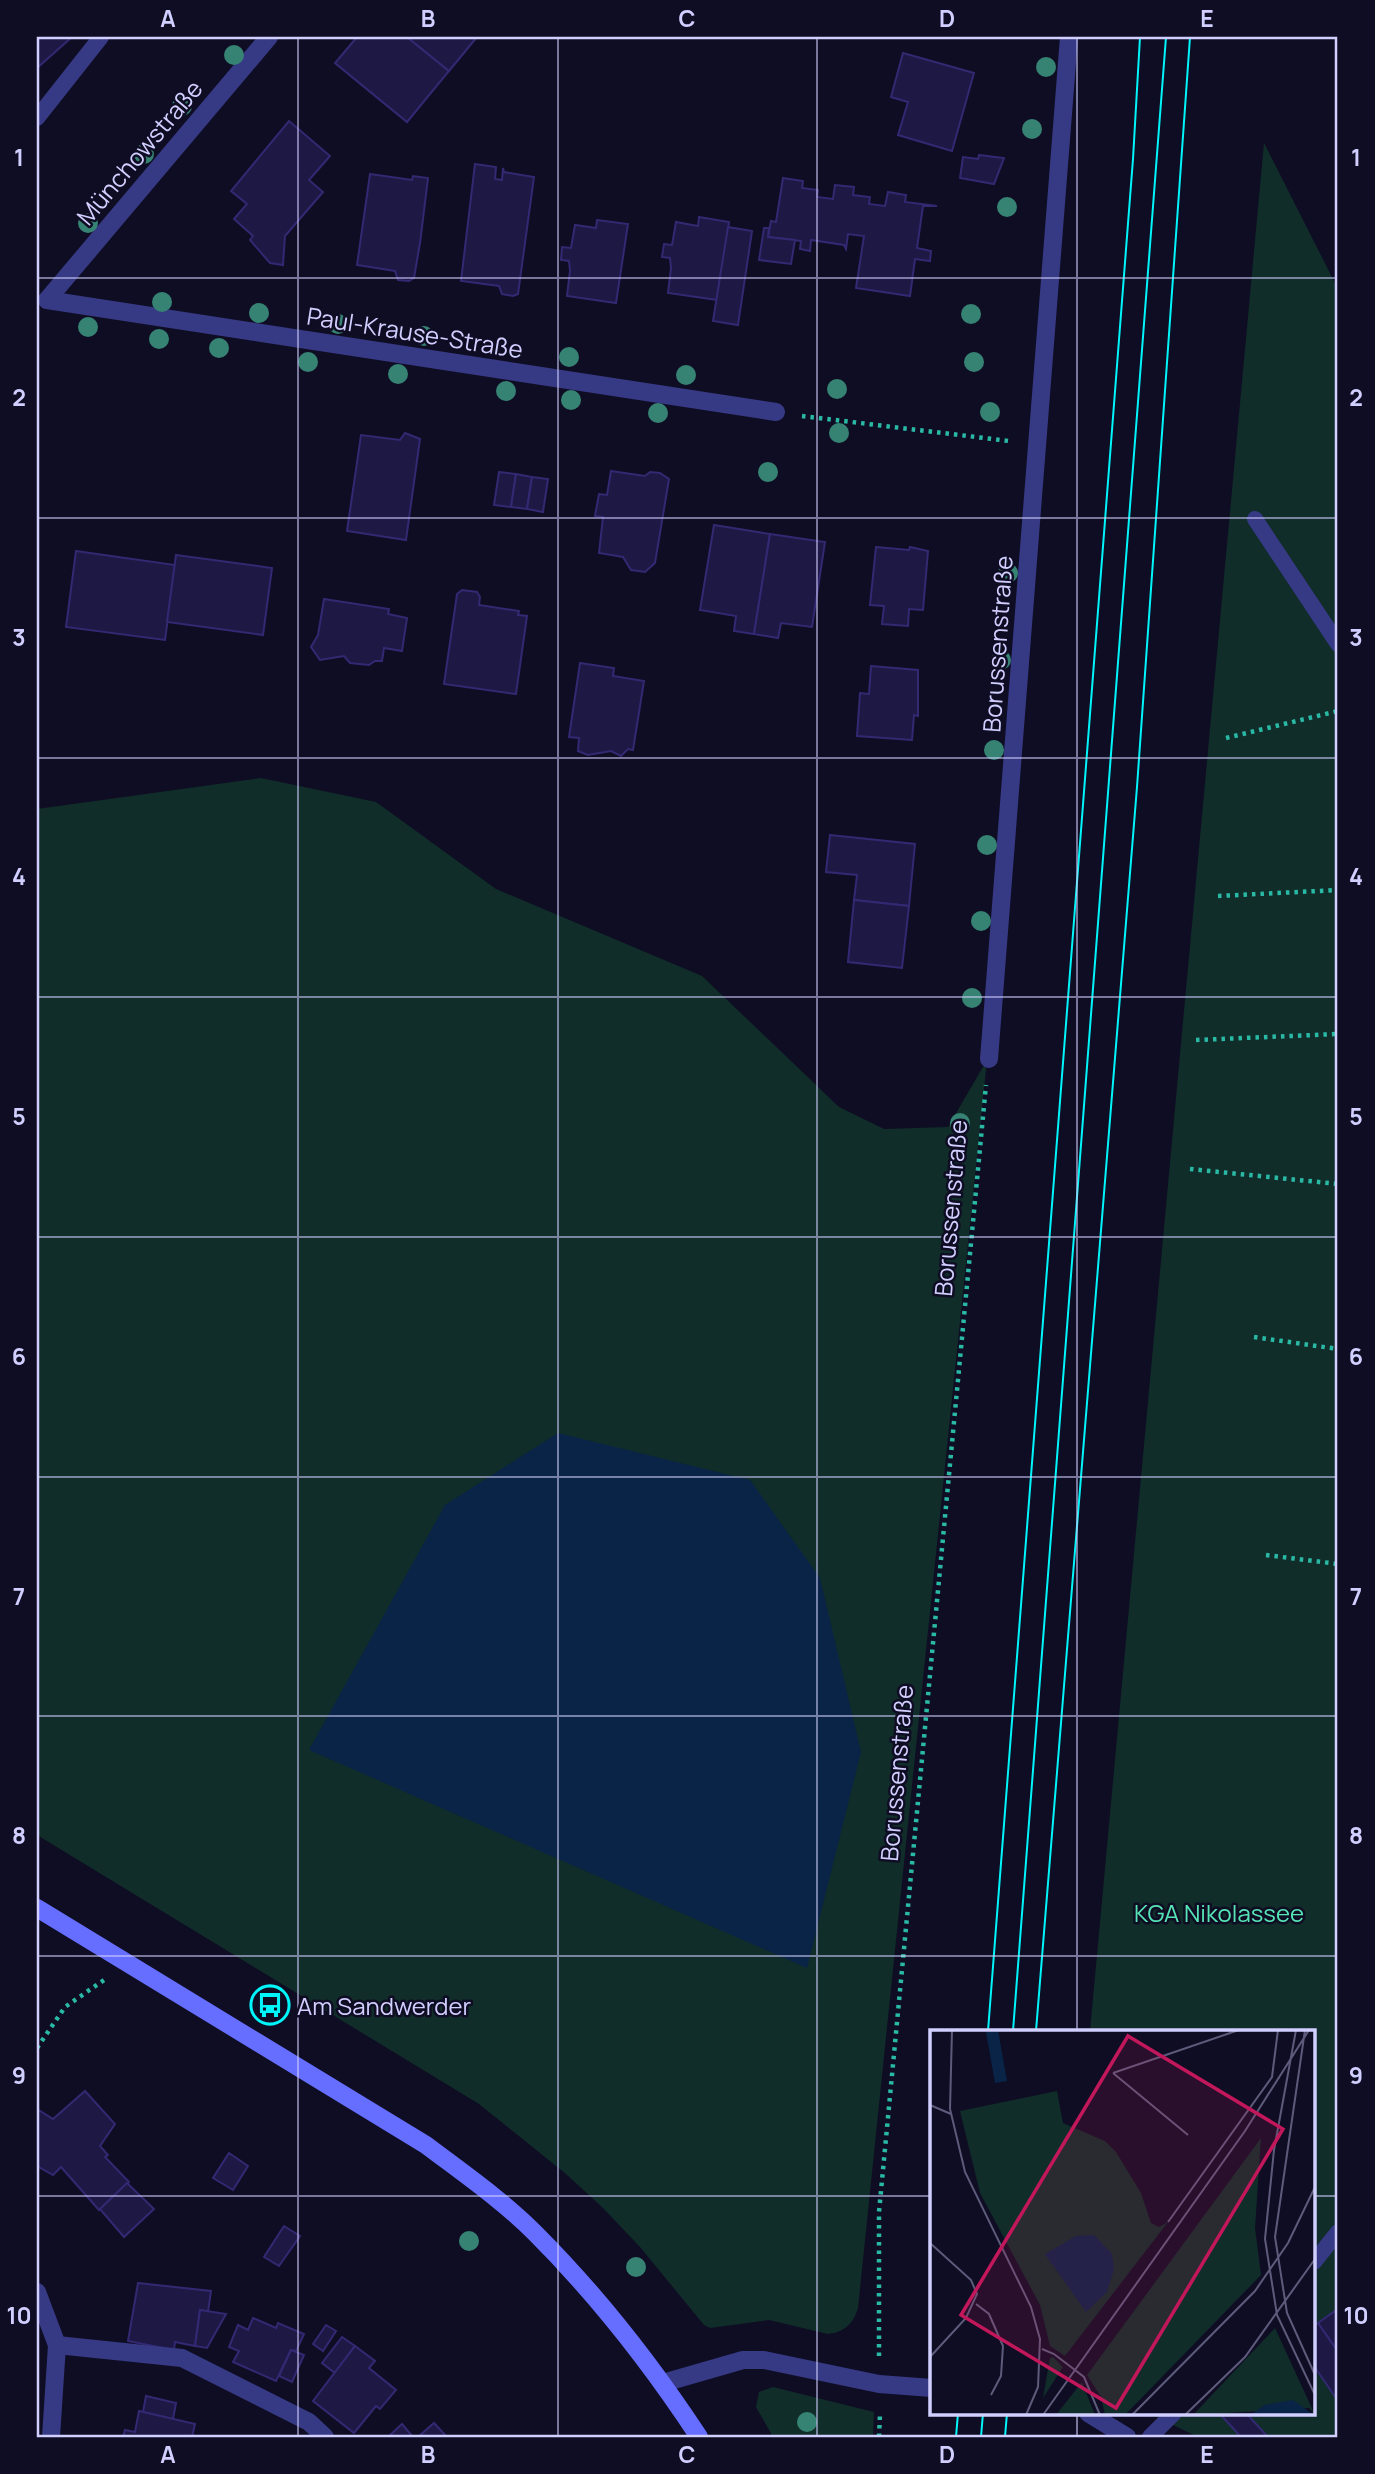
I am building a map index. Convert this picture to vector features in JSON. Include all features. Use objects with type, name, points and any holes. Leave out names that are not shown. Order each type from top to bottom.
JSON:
[{"type":"main road","points":[[37,1908],[426,2145],[482,2187],[534,2231],[616,2321],[663,2383],[699,2437]]},
{"type":"street","name":"Münchowstraße","points":[[47,300],[269,37]]},
{"type":"street","name":"Borussenstraße","points":[[989,1059],[1069,37]]},
{"type":"street","name":"Paul-Krause-Straße","points":[[47,300],[776,412]]},
{"type":"street","points":[[37,2292],[57,2345],[51,2437]]},
{"type":"street","points":[[57,2345],[182,2358],[309,2422],[325,2437]]},
{"type":"street","points":[[663,2383],[743,2360],[764,2360],[879,2384],[930,2388]]},
{"type":"street","points":[[1090,2414],[1127,2437]]},
{"type":"lane","points":[[37,118],[101,37]]},
{"type":"lane","points":[[1255,519],[1338,644]]},
{"type":"lane","points":[[1316,2260],[1338,2232]]},
{"type":"lane","points":[[1150,2437],[1173,2414]]},
{"type":"path","points":[[776,412],[1037,445]]},
{"type":"path","points":[[1226,738],[1338,711]]},
{"type":"path","points":[[1219,896],[1338,890]]},
{"type":"path","points":[[1196,1040],[1338,1034]]},
{"type":"path","name":"Borussenstraße","points":[[879,2384],[879,2211],[989,1059]]},
{"type":"path","points":[[1189,1169],[1338,1184]]},
{"type":"path","points":[[1254,1337],[1338,1349]]},
{"type":"path","points":[[1266,1555],[1338,1564]]},
{"type":"path","points":[[37,2048],[65,2007],[128,1963]]},
{"type":"green space","name":"KGA Nikolassee","points":[[1264,143],[1338,289],[1338,2437],[1198,2437],[1150,2414],[1316,2414],[1316,2030],[1090,2030]]},
{"type":"green space","points":[[261,778],[376,802],[496,889],[702,976],[839,1107],[884,1129],[948,1127],[987,1060],[858,2308],[851,2323],[839,2331],[828,2334],[769,2320],[710,2328],[704,2325],[640,2247],[602,2207],[566,2174],[479,2104],[37,1835],[37,809]]},
{"type":"green space","points":[[773,2387],[874,2412],[873,2437],[773,2437],[756,2407],[759,2392]]},
{"type":"water","points":[[558,1433],[750,1480],[820,1578],[861,1752],[807,1968],[309,1750],[445,1505]]},
{"type":"building","points":[[37,37],[72,37],[37,68]]},
{"type":"building","points":[[357,37],[407,37],[449,71],[407,122],[335,63]]},
{"type":"building","points":[[407,37],[477,37],[449,71]]},
{"type":"building","points":[[903,53],[974,73],[952,151],[898,135],[908,102],[891,97]]},
{"type":"building","points":[[289,121],[330,156],[309,180],[323,192],[285,236],[283,265],[270,263],[250,240],[253,236],[234,219],[247,204],[231,191]]},
{"type":"building","points":[[979,155],[1004,158],[994,184],[960,178],[963,157],[978,159]]},
{"type":"building","points":[[475,164],[496,167],[495,179],[502,180],[503,168],[504,172],[534,177],[518,294],[513,296],[502,294],[499,286],[461,281]]},
{"type":"building","points":[[370,174],[412,180],[413,176],[428,178],[414,278],[409,281],[398,280],[395,271],[357,265]]},
{"type":"building","points":[[783,178],[803,181],[802,188],[818,190],[817,197],[833,199],[835,185],[854,187],[853,195],[870,197],[869,204],[885,206],[888,192],[906,195],[905,202],[937,206],[923,206],[917,248],[931,251],[930,261],[915,259],[910,296],[856,288],[864,236],[848,234],[846,249],[844,245],[811,240],[810,251],[800,249],[801,241],[768,237],[771,221],[776,222]]},
{"type":"building","points":[[699,217],[729,222],[718,300],[668,293],[671,268],[670,258],[662,257],[664,244],[672,245],[676,222],[698,226]]},
{"type":"building","points":[[597,220],[628,224],[616,303],[567,296],[569,261],[561,260],[562,247],[571,248],[575,225],[596,228]]},
{"type":"building","points":[[728,227],[752,231],[738,325],[713,321]]},
{"type":"building","points":[[764,228],[769,228],[768,237],[795,240],[791,264],[759,260]]},
{"type":"building","points":[[405,433],[420,439],[406,540],[347,531],[361,435],[400,440]]},
{"type":"building","points":[[611,471],[645,476],[650,472],[660,473],[669,479],[655,563],[645,572],[631,570],[623,557],[599,553],[603,517],[595,516],[599,494],[607,495]]},
{"type":"building","points":[[499,472],[516,474],[511,507],[494,505]]},
{"type":"building","points":[[516,474],[532,477],[527,509],[511,507]]},
{"type":"building","points":[[532,477],[548,479],[543,512],[527,509]]},
{"type":"building","points":[[714,525],[770,534],[754,634],[734,631],[736,616],[700,610]]},
{"type":"building","points":[[770,534],[825,542],[812,627],[781,623],[778,638],[754,634]]},
{"type":"building","points":[[876,547],[909,550],[910,547],[928,551],[923,610],[909,609],[908,626],[882,624],[884,606],[870,605]]},
{"type":"building","points":[[76,551],[175,565],[165,640],[66,627]]},
{"type":"building","points":[[176,555],[272,568],[263,635],[167,622]]},
{"type":"building","points":[[462,590],[477,592],[480,597],[479,605],[519,611],[518,615],[527,616],[516,694],[444,684],[457,594]]},
{"type":"building","points":[[324,599],[389,609],[388,614],[407,618],[402,651],[384,648],[382,661],[369,665],[350,663],[344,656],[320,660],[311,647],[318,635]]},
{"type":"building","points":[[580,663],[614,668],[613,676],[644,681],[633,750],[628,749],[621,756],[611,751],[588,755],[578,751],[579,738],[569,737]]},
{"type":"building","points":[[871,666],[918,670],[918,716],[914,715],[912,740],[857,736],[860,693],[869,694]]},
{"type":"building","points":[[830,835],[915,844],[909,906],[854,900],[857,875],[826,872]]},
{"type":"building","points":[[854,900],[909,906],[902,968],[848,962]]},
{"type":"building","points":[[85,2091],[115,2124],[100,2146],[108,2155],[105,2157],[129,2182],[99,2210],[61,2167],[53,2175],[37,2166],[37,2109],[53,2119]]},
{"type":"building","points":[[229,2153],[248,2166],[233,2190],[213,2178]]},
{"type":"building","points":[[127,2183],[154,2209],[124,2237],[100,2209]]},
{"type":"building","points":[[284,2226],[300,2236],[279,2266],[264,2257]]},
{"type":"building","points":[[138,2283],[211,2291],[208,2312],[200,2310],[195,2346],[175,2342],[174,2350],[128,2341]]},
{"type":"building","points":[[200,2310],[226,2314],[207,2348],[195,2346]]},
{"type":"building","points":[[1335,2311],[1338,2315],[1338,2352],[1318,2323]]},
{"type":"building","points":[[253,2318],[276,2328],[278,2323],[304,2334],[296,2351],[291,2350],[276,2381],[233,2362],[239,2351],[229,2347],[238,2325],[248,2330]]},
{"type":"building","points":[[1318,2323],[1338,2352],[1338,2401],[1316,2369]]},
{"type":"building","points":[[326,2325],[336,2331],[323,2351],[313,2344]]},
{"type":"building","points":[[342,2337],[355,2346],[335,2373],[322,2363]]},
{"type":"building","points":[[355,2346],[375,2361],[369,2368],[396,2390],[380,2409],[376,2406],[354,2433],[313,2401]]},
{"type":"building","points":[[291,2350],[304,2355],[292,2382],[279,2376]]},
{"type":"building","points":[[146,2396],[176,2403],[173,2419],[143,2412]]},
{"type":"building","points":[[139,2411],[195,2424],[192,2437],[123,2437],[125,2430],[135,2432]]},
{"type":"building","points":[[1220,2414],[1247,2414],[1268,2437],[1241,2437]]},
{"type":"building","points":[[434,2423],[447,2437],[418,2437]]},
{"type":"building","points":[[402,2424],[413,2437],[388,2437]]},
{"type":"tram line","points":[[988,2030],[1133,159],[1140,37]]},
{"type":"tram line","points":[[1013,2030],[1166,37]]},
{"type":"tram line","points":[[1036,2030],[1137,787],[1190,37]]},
{"type":"tram line","points":[[956,2437],[958,2414]]},
{"type":"tram line","points":[[981,2437],[983,2414]]},
{"type":"tram line","points":[[1005,2437],[1007,2414]]},
{"type":"place","name":"Am Sandwerder","points":[[270,2005]]}]
